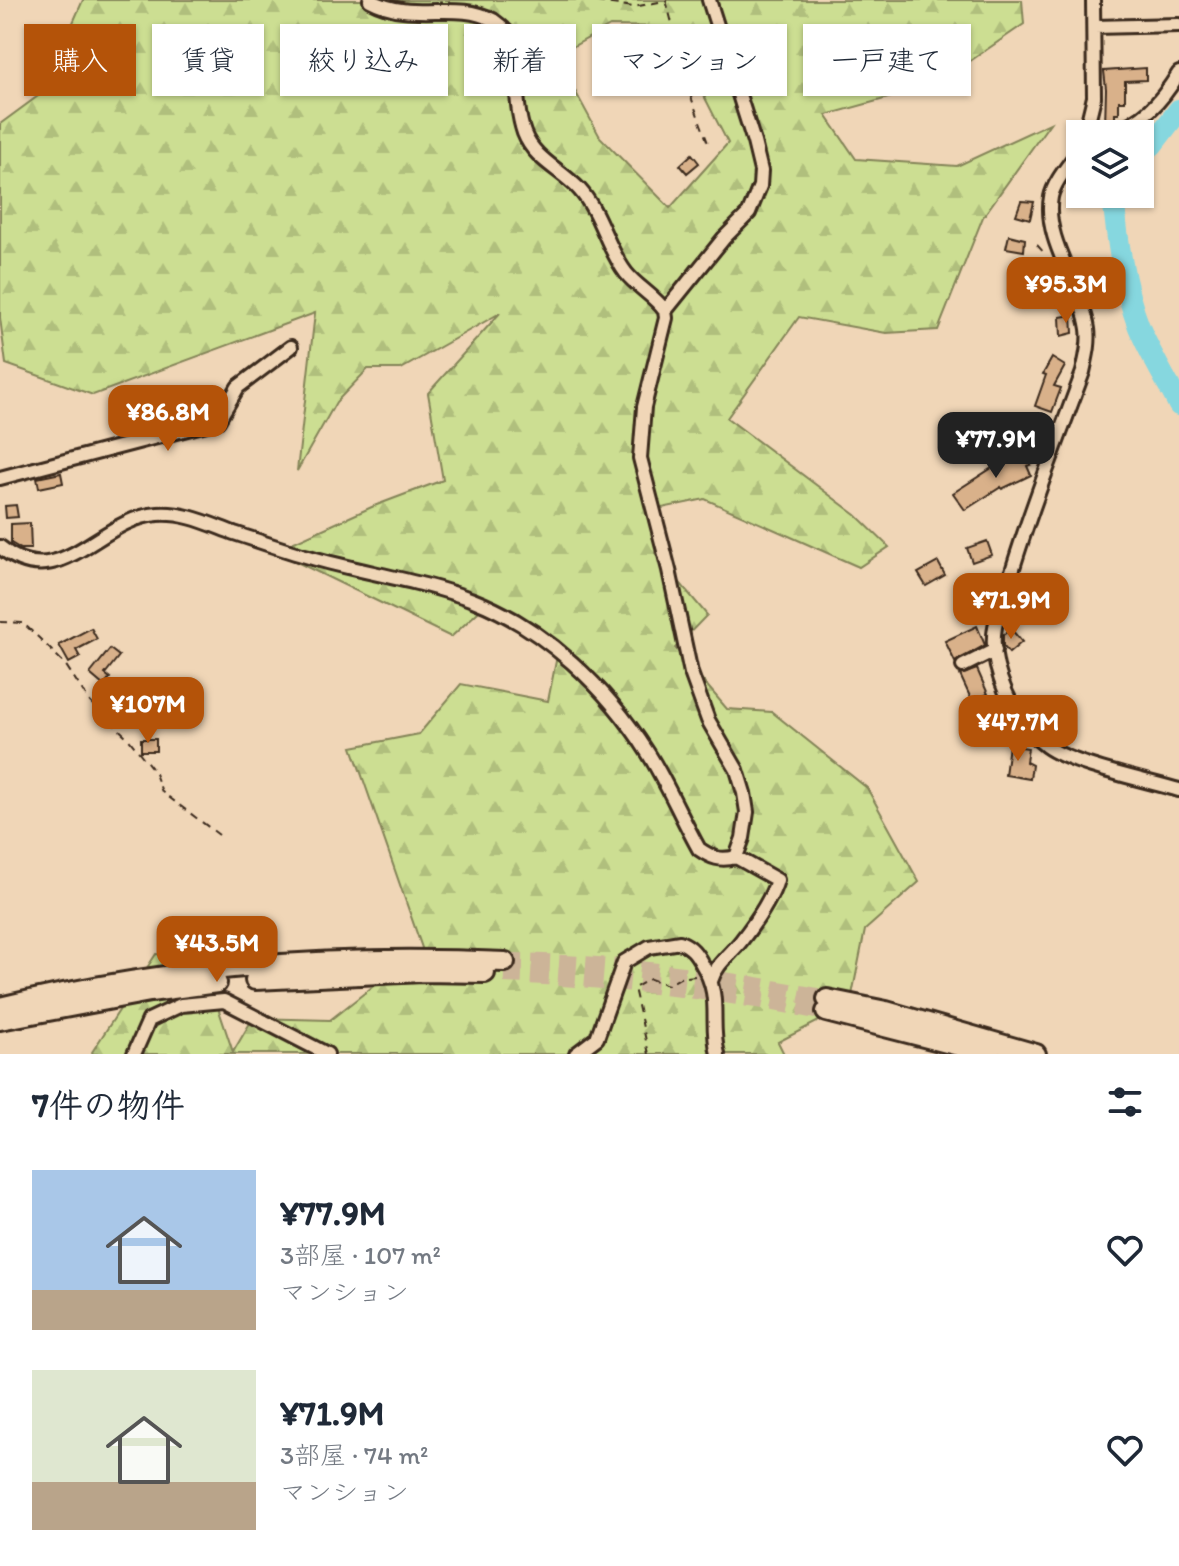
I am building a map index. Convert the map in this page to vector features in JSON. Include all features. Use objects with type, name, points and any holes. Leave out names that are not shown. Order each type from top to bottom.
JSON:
[{"type":"highway","points":[[0,1007],[37,998],[176,976],[292,964],[438,959],[504,968],[228,982],[150,992],[0,1020]]},
{"type":"highway","points":[[990,1054],[826,1006],[886,1011],[1036,1054]]},
{"type":"street","points":[[370,0],[407,12],[475,10],[503,28],[514,42],[520,118],[531,146],[547,164],[579,189],[599,218],[612,250],[627,275],[665,311],[666,318],[641,423],[640,458],[691,673],[708,720],[737,770],[744,793],[747,812],[736,857]]},
{"type":"street","points":[[665,311],[724,238],[749,213],[760,186],[761,171],[754,142],[709,0]]},
{"type":"street","points":[[1088,120],[1094,97],[1093,0]]},
{"type":"street","points":[[1094,27],[1179,25]]},
{"type":"street","points":[[1138,120],[1161,102],[1179,73]]},
{"type":"street","points":[[1066,171],[1051,194],[1050,210],[1057,245],[1085,316],[1088,347],[1083,372],[1019,548],[995,628],[995,650],[1005,695],[1031,733],[1047,747],[1065,756],[1179,790]]},
{"type":"street","points":[[0,478],[218,421],[238,387],[291,347]]},
{"type":"street","points":[[0,547],[24,562],[52,564],[128,521],[155,514],[180,514],[311,558],[475,601],[526,629],[593,682],[626,720],[649,754],[699,849],[713,858],[726,860],[736,857],[777,880],[758,916],[742,940],[714,971],[711,981]]},
{"type":"street","points":[[963,666],[995,650]]},
{"type":"street","points":[[576,1054],[597,1038],[624,962],[649,947],[667,942],[690,946],[711,981],[716,1002],[718,1054]]},
{"type":"street","points":[[134,1054],[149,1020],[181,1005],[224,1001],[327,1054]]},
{"type":"path","points":[[582,0],[634,7],[666,0],[691,97],[708,143]]},
{"type":"path","points":[[0,622],[23,623],[39,638],[65,664],[90,702],[127,737],[154,771],[162,792],[219,835]]},
{"type":"path","points":[[649,1054],[634,988],[650,979],[668,985],[686,976],[711,981]]},
{"type":"green space","points":[[83,0],[1022,0],[1024,24],[971,60],[971,24],[803,24],[803,96],[895,96],[826,115],[856,159],[957,166],[1050,123],[983,217],[938,330],[886,333],[799,317],[727,418],[856,515],[889,547],[859,567],[705,499],[657,509],[655,553],[707,615],[675,648],[727,709],[772,712],[867,788],[919,882],[865,930],[850,1005],[778,1042],[784,1054],[93,1054],[156,954],[201,957],[233,1052],[253,1018],[330,1020],[422,948],[352,747],[419,734],[461,684],[548,701],[558,651],[491,600],[451,637],[274,551],[374,506],[443,480],[428,393],[500,313],[401,369],[368,369],[336,402],[297,471],[315,313],[93,395],[6,364],[0,318],[0,124],[38,96],[136,96],[136,24],[72,24]],"holes":[[[464,24],[576,24],[576,45],[592,36],[592,24],[787,24],[787,96],[704,96],[728,143],[670,208],[600,137],[576,93],[576,96],[464,96]]]},
{"type":"building","points":[[1146,68],[1146,80],[1125,81],[1125,101],[1119,101],[1119,113],[1115,113],[1115,120],[1105,120],[1104,71]]},
{"type":"building","points":[[692,154],[699,163],[687,173],[680,165]]},
{"type":"building","points":[[1021,201],[1034,202],[1030,219],[1016,215]]},
{"type":"building","points":[[1009,235],[1025,239],[1024,251],[1006,248]]},
{"type":"building","points":[[1072,315],[1073,333],[1061,336],[1060,317]]},
{"type":"building","points":[[1052,358],[1065,366],[1054,386],[1061,388],[1052,412],[1035,406],[1046,375],[1043,374]]},
{"type":"building","points":[[1032,450],[1038,462],[1027,466],[1031,475],[1001,487],[965,510],[953,493],[992,468]]},
{"type":"building","points":[[61,473],[63,483],[39,488],[37,478]]},
{"type":"building","points":[[16,505],[18,517],[6,518],[5,506]]},
{"type":"building","points":[[30,523],[31,549],[21,549],[11,543],[11,524]]},
{"type":"building","points":[[987,541],[992,555],[972,562],[967,548]]},
{"type":"building","points":[[938,562],[945,575],[926,586],[918,573]]},
{"type":"building","points":[[977,626],[985,645],[955,662],[945,641]]},
{"type":"building","points":[[91,628],[97,639],[76,650],[80,657],[69,663],[59,645]]},
{"type":"building","points":[[1011,629],[1022,642],[1009,653],[1003,646],[1003,635]]},
{"type":"building","points":[[110,649],[119,656],[105,674],[110,678],[104,686],[90,674]]},
{"type":"building","points":[[977,669],[988,694],[972,701],[960,675]]},
{"type":"building","points":[[141,739],[156,739],[156,751],[141,751]]},
{"type":"building","points":[[1009,745],[1028,748],[1026,762],[1032,765],[1030,779],[1005,775]]},
{"type":"waterway","points":[[1154,142],[1179,110]]},
{"type":"waterway","points":[[1114,208],[1133,311],[1179,405]]},
{"type":"tunnel","points":[[505,962],[586,965],[667,973],[827,999]]},
{"type":"tunnel","points":[[504,974],[665,986],[826,1012]]}]
